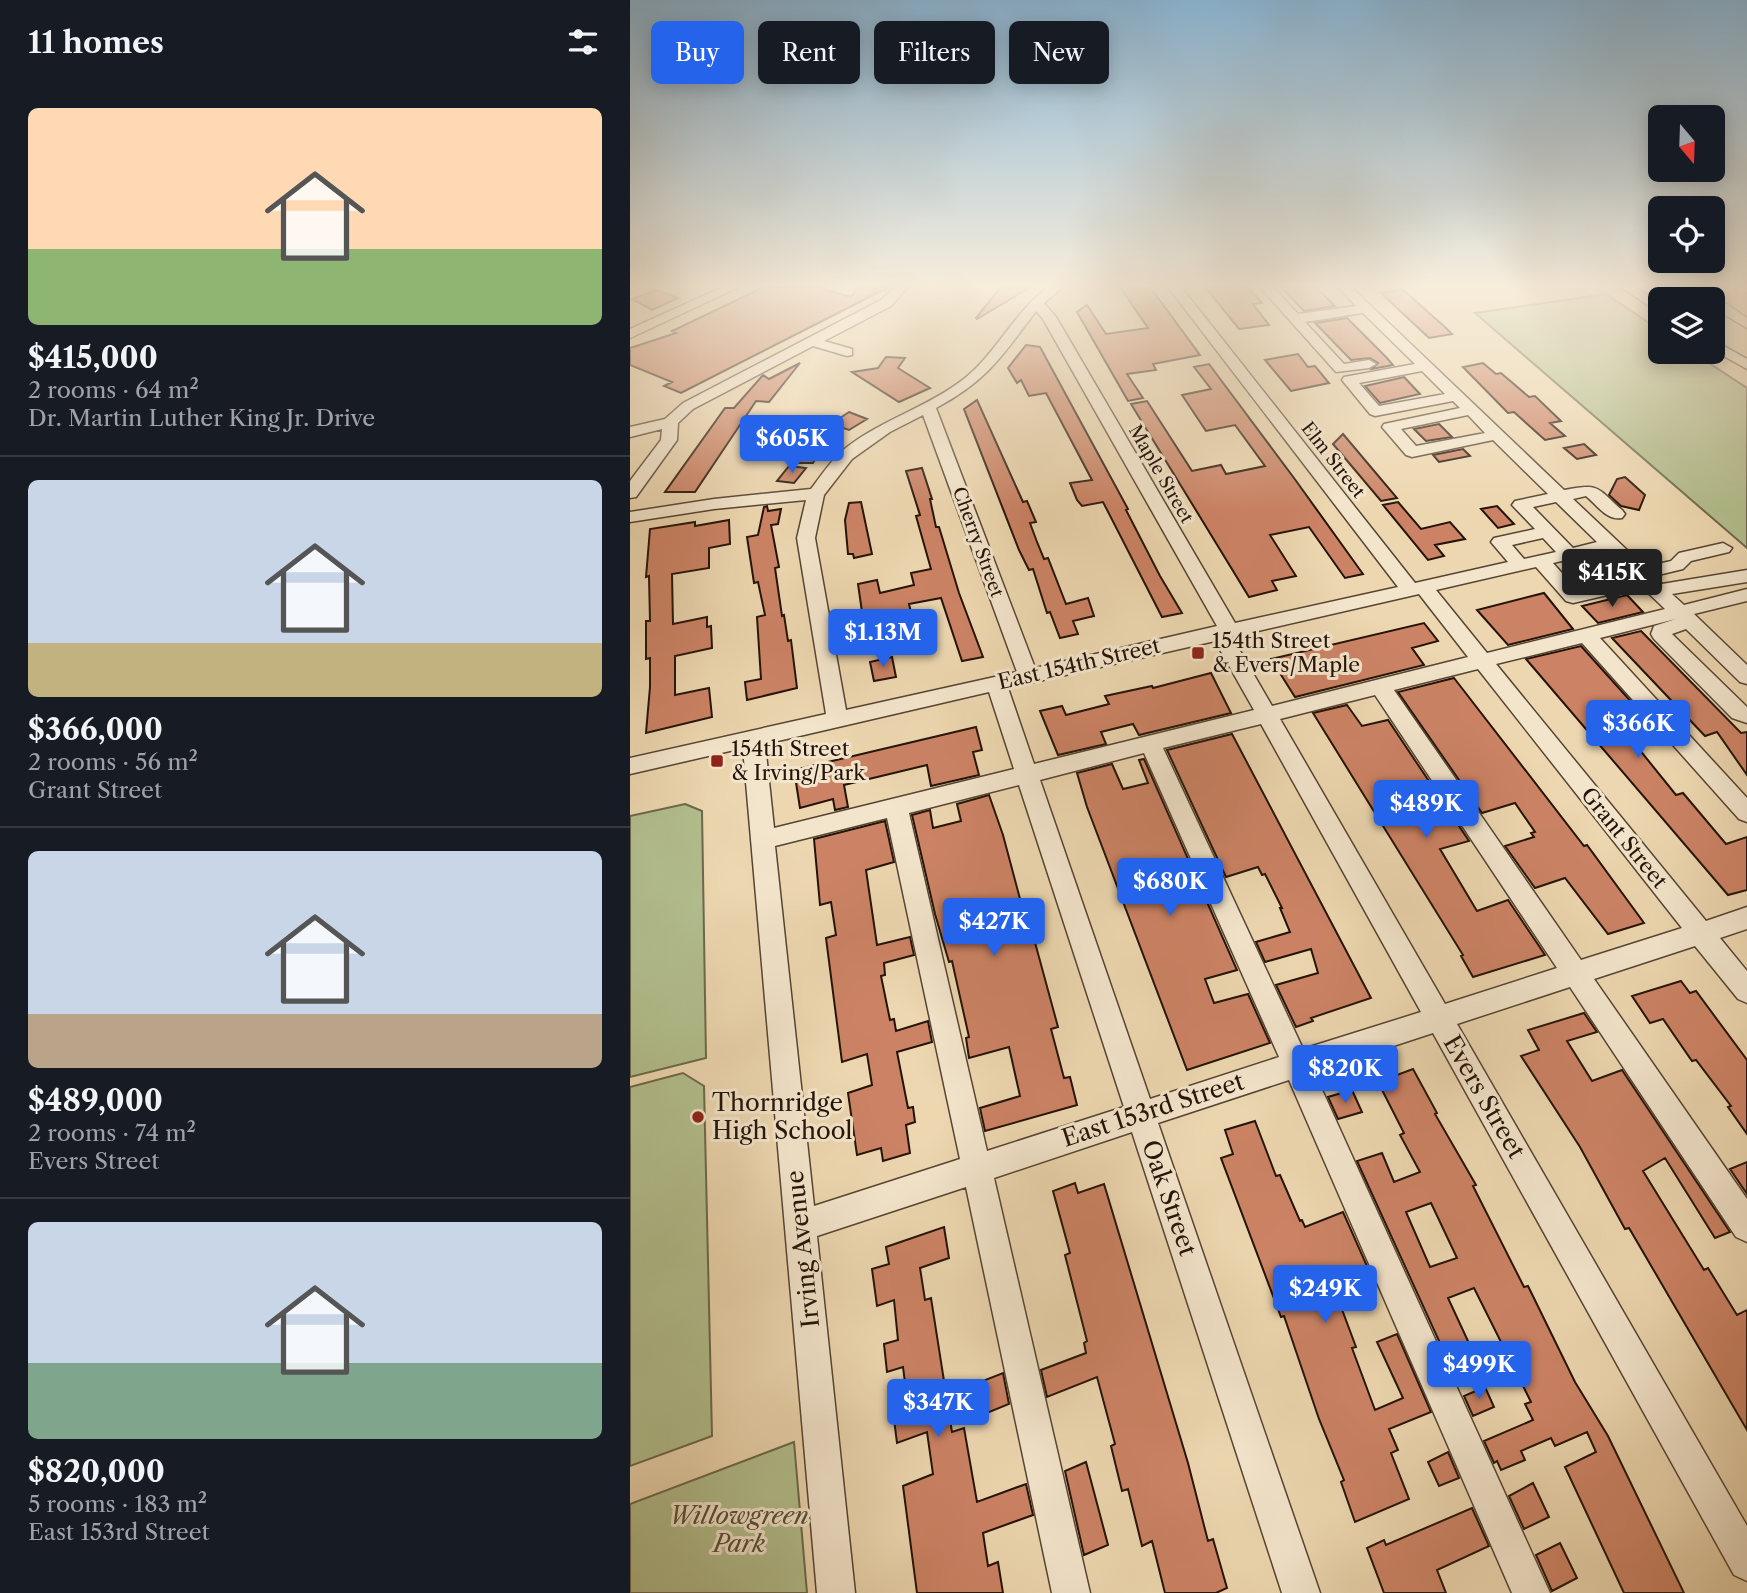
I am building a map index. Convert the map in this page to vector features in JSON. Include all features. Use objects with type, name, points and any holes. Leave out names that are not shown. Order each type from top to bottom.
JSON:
[{"type":"street","points":[[630,432],[670,422],[688,406],[772,361]]},
{"type":"street","points":[[837,718],[806,538],[816,494],[846,456],[884,429],[962,388],[991,361]]},
{"type":"street","name":"Maple Street","points":[[1074,361],[1224,631]]},
{"type":"street","name":"Elm Street","points":[[1234,361],[1416,588]]},
{"type":"street","points":[[1334,361],[1341,369],[1384,361]]},
{"type":"street","points":[[1421,361],[1747,677]]},
{"type":"street","points":[[1426,366],[1349,380],[1375,411],[1457,396]]},
{"type":"street","name":"Cherry Street","points":[[928,408],[1028,676]]},
{"type":"street","points":[[1472,411],[1390,427],[1418,457],[1497,435]]},
{"type":"street","points":[[630,493],[670,440],[670,422]]},
{"type":"street","points":[[1569,554],[1521,505],[1590,490],[1616,514]]},
{"type":"street","points":[[630,517],[714,504],[816,494]]},
{"type":"street","points":[[1583,518],[1500,542],[1573,597],[1648,581],[1713,584],[1747,576]]},
{"type":"street","name":"East 154th Street","points":[[630,766],[1610,545]]},
{"type":"street","points":[[1648,581],[1677,565],[1685,557],[1723,548]]},
{"type":"street","points":[[1677,565],[1696,582]]},
{"type":"street","name":"Grant Street","points":[[1416,588],[1482,661],[1747,991]]},
{"type":"street","points":[[763,840],[1586,635],[1685,617],[1747,595]]},
{"type":"street","points":[[1685,617],[1661,631],[1661,634],[1740,713],[1747,715]]},
{"type":"street","name":"Evers Street","points":[[1224,631],[1267,714],[1747,1562]]},
{"type":"street","points":[[1586,635],[1747,813]]},
{"type":"street","name":"Oak Street","points":[[996,683],[1301,1593]]},
{"type":"street","points":[[1380,686],[1747,1226]]},
{"type":"street","name":"Irving Avenue","points":[[753,737],[836,1593]]},
{"type":"street","points":[[1150,743],[1531,1593]]},
{"type":"street","points":[[896,806],[1071,1593]]},
{"type":"street","name":"East 153rd Street","points":[[800,1226],[1747,918]]},
{"type":"green space","points":[[1531,361],[1710,364],[1747,388],[1747,548]]},
{"type":"green space","points":[[685,804],[702,811],[706,1058],[630,1077],[630,816]]},
{"type":"green space","points":[[683,1073],[704,1086],[712,1436],[630,1466],[630,1087]]},
{"type":"green space","name":"Willowgreen Park","points":[[794,1442],[807,1593],[630,1593],[630,1504]]},
{"type":"building","points":[[630,361],[743,361],[681,393],[664,386],[672,382],[630,365]]},
{"type":"building","points":[[883,361],[903,361],[898,368],[930,388],[899,402],[852,372],[878,368]]},
{"type":"building","points":[[1013,361],[1048,361],[1182,613],[1162,617],[1103,502],[1082,506],[1077,500],[1070,483],[1092,480],[1046,393],[1029,396],[1021,380],[1017,383],[1008,368]]},
{"type":"building","points":[[1105,361],[1167,361],[1153,364],[1156,370],[1127,374],[1143,398],[1128,401]]},
{"type":"building","points":[[1266,361],[1304,361],[1308,367],[1315,366],[1329,383],[1291,391]]},
{"type":"building","points":[[1375,361],[1390,361],[1393,365],[1372,369],[1378,363]]},
{"type":"building","points":[[800,363],[769,402],[756,401],[695,492],[665,492],[725,408],[734,408],[763,375],[769,379]]},
{"type":"building","points":[[1483,363],[1496,374],[1501,373],[1529,397],[1535,396],[1561,421],[1550,423],[1565,436],[1545,440],[1514,412],[1508,413],[1463,367]]},
{"type":"building","points":[[1209,364],[1363,574],[1345,578],[1309,527],[1270,535],[1296,576],[1272,581],[1277,590],[1249,597],[1131,404],[1147,401],[1192,471],[1221,465],[1226,474],[1265,466],[1235,425],[1206,431],[1182,395],[1211,389],[1194,367]]},
{"type":"building","points":[[1404,377],[1420,394],[1380,403],[1365,386]]},
{"type":"building","points":[[977,400],[1023,502],[1027,501],[1036,522],[1030,523],[1037,542],[1044,559],[1048,558],[1066,604],[1088,598],[1094,616],[1073,621],[1078,634],[1060,638],[1050,612],[1047,613],[1033,569],[1029,570],[1019,550],[964,409]]},
{"type":"building","points":[[849,412],[867,419],[849,430],[831,424]]},
{"type":"building","points":[[1439,424],[1452,437],[1426,441],[1414,429]]},
{"type":"building","points":[[831,430],[813,463],[796,463],[804,449]]},
{"type":"building","points":[[1343,434],[1397,498],[1381,501],[1333,444]]},
{"type":"building","points":[[1584,444],[1596,455],[1577,459],[1564,448]]},
{"type":"building","points":[[1463,449],[1470,456],[1439,462],[1433,455]]},
{"type":"building","points":[[789,466],[806,468],[794,483],[777,481]]},
{"type":"building","points":[[922,468],[932,499],[936,527],[939,527],[959,593],[983,657],[962,661],[941,598],[909,604],[913,620],[896,624],[895,619],[864,626],[858,584],[877,580],[880,593],[914,585],[911,573],[931,569],[916,516],[920,515],[906,471]]},
{"type":"building","points":[[1625,477],[1645,495],[1639,510],[1621,506],[1609,495],[1617,479]]},
{"type":"building","points":[[861,502],[872,554],[854,558],[853,554],[848,554],[845,520],[849,503]]},
{"type":"building","points":[[1398,502],[1421,529],[1450,522],[1465,539],[1435,545],[1444,556],[1428,560],[1383,505]]},
{"type":"building","points":[[767,506],[768,511],[781,509],[778,524],[771,525],[779,567],[775,568],[782,616],[784,615],[788,641],[791,640],[797,688],[747,700],[745,682],[761,679],[757,617],[765,615],[758,582],[754,583],[747,537],[758,535],[764,507]]},
{"type":"building","points":[[1497,506],[1514,524],[1498,528],[1481,509]]},
{"type":"building","points":[[729,520],[730,544],[709,548],[709,568],[672,574],[673,624],[707,617],[707,627],[711,626],[712,648],[675,656],[675,695],[709,688],[712,717],[646,733],[650,687],[650,658],[646,659],[646,621],[650,621],[649,576],[646,577],[650,529],[695,522],[695,526]]},
{"type":"building","points":[[1544,593],[1573,629],[1508,645],[1477,610]]},
{"type":"building","points":[[1627,595],[1643,612],[1598,623],[1582,606]]},
{"type":"building","points":[[1424,623],[1438,641],[1412,648],[1424,665],[1295,697],[1271,659]]},
{"type":"building","points":[[1641,631],[1741,733],[1747,732],[1747,775],[1717,732],[1705,736],[1612,638]]},
{"type":"building","points":[[1581,646],[1644,716],[1618,723],[1676,795],[1683,793],[1726,844],[1747,837],[1747,890],[1728,895],[1526,659]]},
{"type":"building","points":[[892,657],[896,677],[874,681],[870,662]]},
{"type":"building","points":[[1211,673],[1231,713],[1139,735],[1133,724],[1101,732],[1106,744],[1058,755],[1040,711],[1062,706],[1066,715],[1109,704],[1105,696],[1152,686],[1153,688]]},
{"type":"building","points":[[1454,678],[1584,846],[1587,845],[1644,923],[1608,934],[1565,878],[1535,888],[1505,846],[1534,837],[1531,833],[1535,832],[1515,803],[1482,813],[1398,692]]},
{"type":"building","points":[[1347,705],[1362,726],[1388,720],[1469,841],[1440,849],[1477,911],[1508,900],[1545,955],[1473,977],[1461,956],[1463,955],[1313,713]]},
{"type":"building","points":[[976,727],[982,750],[973,752],[979,775],[931,786],[927,765],[844,785],[848,807],[835,810],[833,799],[800,808],[794,770]]},
{"type":"building","points":[[1232,734],[1371,998],[1311,1018],[1313,1021],[1296,1027],[1276,985],[1318,973],[1311,949],[1265,962],[1256,942],[1290,932],[1282,908],[1265,874],[1262,875],[1258,867],[1226,877],[1167,750]]},
{"type":"building","points":[[1144,759],[1237,970],[1205,979],[1214,1003],[1248,994],[1270,1043],[1187,1070],[1087,807],[1077,773],[1112,764],[1123,789],[1148,783],[1139,760]]},
{"type":"building","points":[[989,795],[1003,835],[1024,914],[1027,913],[1058,1027],[1051,1029],[1064,1078],[1070,1077],[1077,1105],[985,1131],[980,1108],[1020,1096],[1009,1047],[969,1058],[966,1038],[969,1037],[952,961],[949,962],[935,914],[912,815],[930,810],[933,828],[961,821],[957,804]]},
{"type":"building","points":[[885,821],[894,862],[866,870],[877,945],[910,937],[914,955],[884,963],[885,975],[881,976],[890,1020],[894,1019],[896,1031],[928,1021],[932,1042],[897,1052],[908,1108],[913,1107],[915,1122],[906,1125],[910,1153],[883,1161],[881,1148],[857,1155],[848,1093],[872,1085],[867,1054],[842,1062],[826,938],[836,935],[831,902],[820,905],[814,839]]},
{"type":"building","points":[[1681,981],[1690,993],[1696,991],[1747,1060],[1747,1134],[1728,1107],[1731,1106],[1696,1060],[1692,1061],[1663,1019],[1650,1023],[1632,996]]},
{"type":"building","points":[[1584,1013],[1597,1032],[1567,1041],[1592,1081],[1622,1070],[1730,1232],[1715,1238],[1665,1158],[1643,1171],[1704,1270],[1708,1268],[1737,1315],[1747,1310],[1747,1430],[1629,1228],[1625,1229],[1580,1147],[1521,1056],[1539,1050],[1528,1030]]},
{"type":"building","points":[[1413,1069],[1437,1113],[1435,1114],[1476,1185],[1473,1186],[1524,1287],[1528,1286],[1575,1382],[1608,1436],[1684,1593],[1624,1593],[1565,1467],[1596,1452],[1587,1432],[1555,1446],[1551,1438],[1521,1451],[1525,1460],[1501,1470],[1497,1461],[1494,1463],[1484,1441],[1533,1420],[1525,1404],[1531,1402],[1474,1288],[1448,1298],[1474,1354],[1450,1365],[1357,1161],[1382,1153],[1394,1182],[1420,1172],[1400,1135],[1404,1133],[1378,1082]],"holes":[[[1431,1203],[1457,1258],[1430,1267],[1406,1212]]]},
{"type":"building","points":[[1352,1090],[1362,1112],[1338,1119],[1328,1097]]},
{"type":"building","points":[[1255,1121],[1276,1176],[1280,1175],[1300,1221],[1302,1220],[1305,1227],[1343,1212],[1374,1282],[1337,1296],[1356,1347],[1352,1348],[1375,1410],[1403,1398],[1377,1342],[1397,1334],[1431,1412],[1389,1429],[1398,1450],[1391,1453],[1409,1499],[1355,1522],[1341,1482],[1344,1480],[1319,1419],[1284,1316],[1281,1317],[1221,1158],[1233,1154],[1225,1130]]},
{"type":"building","points":[[1747,1162],[1747,1194],[1730,1169]]},
{"type":"building","points":[[1075,1183],[1078,1193],[1104,1184],[1188,1463],[1208,1541],[1213,1539],[1227,1588],[1216,1593],[1165,1593],[1152,1541],[1142,1546],[1128,1489],[1122,1491],[1111,1446],[1115,1444],[1097,1377],[1047,1397],[1041,1370],[1086,1353],[1084,1343],[1087,1341],[1065,1255],[1070,1253],[1053,1191]]},
{"type":"building","points":[[944,1227],[949,1258],[920,1268],[925,1300],[931,1298],[952,1432],[964,1428],[977,1502],[1026,1484],[1033,1515],[983,1533],[988,1566],[998,1562],[1003,1593],[917,1593],[903,1486],[933,1474],[927,1432],[897,1443],[893,1411],[908,1406],[903,1367],[887,1372],[884,1344],[898,1340],[894,1300],[877,1306],[872,1269],[889,1264],[886,1247]]},
{"type":"building","points":[[1003,1373],[1009,1404],[987,1413],[980,1382]]},
{"type":"building","points":[[1485,1387],[1494,1407],[1473,1416],[1464,1396]]},
{"type":"building","points":[[1448,1452],[1459,1478],[1439,1486],[1428,1462]]},
{"type":"building","points":[[1086,1462],[1108,1545],[1084,1555],[1065,1471]]},
{"type":"building","points":[[1533,1483],[1549,1517],[1524,1529],[1509,1496]]},
{"type":"building","points":[[1472,1508],[1489,1546],[1437,1570],[1446,1593],[1384,1593],[1367,1548],[1384,1540],[1386,1545]]},
{"type":"building","points":[[1560,1543],[1577,1578],[1552,1591],[1536,1555]]},
{"type":"place","name":"154th Street & Evers/Maple","points":[[1198,653]]},
{"type":"place","name":"154th Street & Irving/Park","points":[[717,761]]},
{"type":"place","name":"Thornridge High School","points":[[698,1117]]}]
